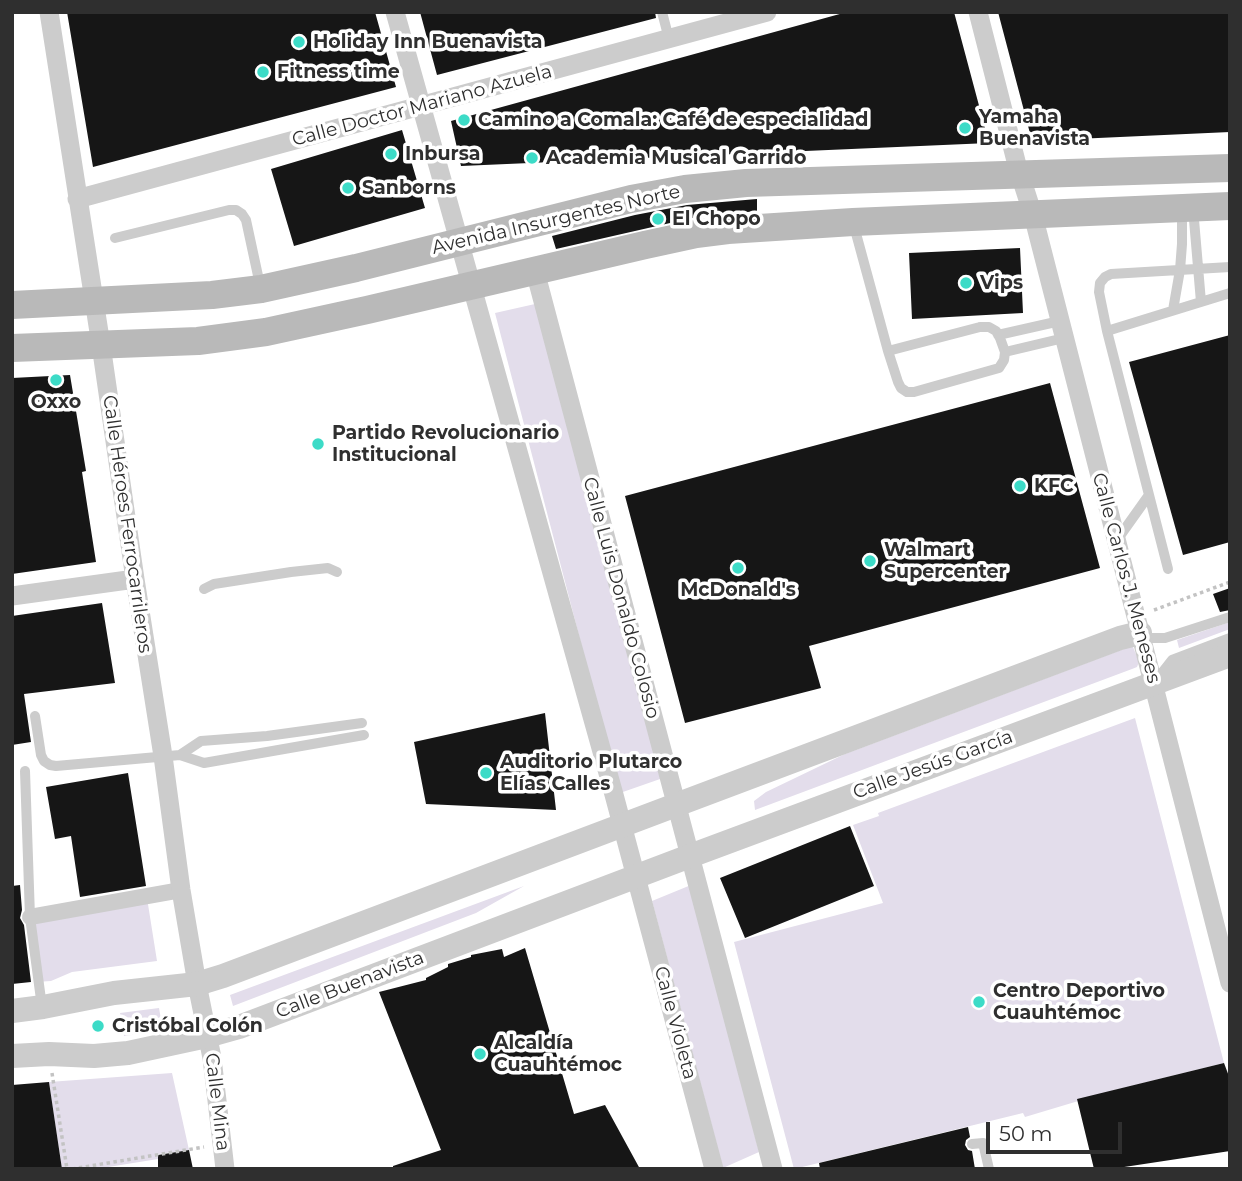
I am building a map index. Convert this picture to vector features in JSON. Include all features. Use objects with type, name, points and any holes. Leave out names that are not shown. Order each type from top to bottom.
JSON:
[{"type":"main road","name":"Avenida Insurgentes Norte","points":[[12,305],[212,295],[261,289],[631,199],[685,189],[746,183],[1230,167]]},
{"type":"main road","points":[[12,348],[198,341],[266,332],[696,234],[773,226],[1230,206]]},
{"type":"street","name":"Calle Héroes Ferrocarrileros","points":[[48,12],[135,579],[172,755],[181,890],[207,1036]]},
{"type":"street","points":[[396,12],[637,877]]},
{"type":"street","name":"Calle Doctor Mariano Azuela","points":[[77,199],[767,12]]},
{"type":"street","name":"Calle Carlos J. Meneses","points":[[978,12],[1229,977]]},
{"type":"street","name":"Calle Luis Donaldo Colosio","points":[[535,271],[772,1167]]},
{"type":"street","points":[[12,596],[135,579]]},
{"type":"street","points":[[12,1011],[114,993],[197,984],[223,976],[1120,638],[1138,625]]},
{"type":"street","name":"Calle Jesús García","points":[[637,877],[1230,655]]},
{"type":"street","name":"Calle Buenavista","points":[[12,1056],[94,1056],[128,1053],[239,1027],[637,877]]},
{"type":"street","name":"Calle Violeta","points":[[637,877],[714,1169]]},
{"type":"street","points":[[30,917],[181,890]]},
{"type":"street","name":"Calle Mina","points":[[207,1036],[225,1169]]},
{"type":"lane","points":[[662,12],[668,39]]},
{"type":"lane","points":[[1187,207],[1201,302]]},
{"type":"lane","points":[[1173,310],[1187,207]]},
{"type":"lane","points":[[115,238],[236,210],[246,220],[261,289]]},
{"type":"lane","points":[[853,222],[888,351],[901,388],[914,392],[999,368],[1005,352],[996,331],[989,327],[888,351]]},
{"type":"lane","points":[[1168,569],[1107,331],[1099,292],[1100,282],[1111,274],[1230,267]]},
{"type":"lane","points":[[1107,331],[1230,293]]},
{"type":"lane","points":[[998,335],[1062,330]]},
{"type":"lane","points":[[1005,352],[1062,330]]},
{"type":"lane","points":[[1116,541],[1149,495]]},
{"type":"lane","points":[[204,590],[214,584],[291,572],[328,568],[337,572]]},
{"type":"lane","points":[[1138,625],[1151,638],[1165,638],[1230,617]]},
{"type":"lane","points":[[1154,684],[1172,660],[1230,638]]},
{"type":"lane","points":[[35,716],[41,755],[44,761],[56,766],[172,755],[204,763],[364,735]]},
{"type":"lane","points":[[172,755],[201,741],[267,736],[362,723]]},
{"type":"lane","points":[[25,771],[30,917],[43,1007]]},
{"type":"lane","points":[[972,1144],[983,1143],[989,1169]]},
{"type":"path","points":[[1138,625],[1230,582]]},
{"type":"path","points":[[50,1054],[69,1169],[222,1144]]},
{"type":"shaded area","points":[[535,304],[663,778],[620,793],[495,313]]},
{"type":"shaded area","points":[[1230,622],[1230,629],[1179,648],[1177,640]]},
{"type":"shaded area","points":[[1133,647],[1139,662],[1137,667],[755,810],[754,801],[766,792],[845,754]]},
{"type":"shaded area","name":"Centro Deportivo Cuauhtémoc","points":[[1135,718],[1224,1063],[1115,1090],[1025,1117],[1023,1113],[794,1169],[734,942],[883,903],[853,825],[879,816],[878,813]]},
{"type":"shaded area","points":[[691,885],[759,1152],[723,1168],[652,901]]},
{"type":"shaded area","points":[[524,886],[476,913],[233,1006],[230,995]]},
{"type":"shaded area","points":[[147,898],[157,961],[72,972],[51,981],[36,982],[25,914]]},
{"type":"shaded area","points":[[159,1008],[163,1031],[124,1036],[120,1013]]},
{"type":"shaded area","points":[[172,1073],[189,1150],[158,1154],[158,1159],[96,1169],[62,1169],[49,1082]]},
{"type":"building","points":[[67,12],[375,12],[396,87],[93,167]]},
{"type":"building","points":[[420,12],[655,12],[656,18],[437,75]]},
{"type":"building","points":[[847,12],[954,12],[989,143],[461,166],[451,121]]},
{"type":"building","points":[[998,12],[1230,12],[1230,132],[1032,141]]},
{"type":"building","name":"Sanborns","points":[[402,130],[425,208],[294,246],[271,169]]},
{"type":"building","points":[[757,199],[757,211],[692,218],[556,249],[552,236],[687,205]]},
{"type":"building","name":"Vips","points":[[1020,248],[1023,313],[912,319],[909,253]]},
{"type":"building","points":[[1230,335],[1230,542],[1183,555],[1129,362]]},
{"type":"building","points":[[70,375],[86,471],[82,472],[96,562],[12,574],[12,378]]},
{"type":"building","name":"Walmart Supercenter","points":[[1050,383],[1100,568],[809,646],[821,688],[685,723],[625,496]]},
{"type":"building","points":[[1230,588],[1230,610],[1220,612],[1213,594]]},
{"type":"building","points":[[102,603],[115,683],[24,694],[31,742],[12,745],[12,616]]},
{"type":"building","name":"Auditorio Plutarco Elías Calles","points":[[545,713],[556,810],[426,804],[414,742]]},
{"type":"building","points":[[128,773],[146,886],[80,897],[71,836],[55,839],[46,787]]},
{"type":"building","points":[[850,826],[874,886],[745,938],[720,878]]},
{"type":"building","points":[[20,885],[20,918],[24,925],[31,982],[12,984],[12,886]]},
{"type":"building","name":"Alcaldía Cuauhtémoc","points":[[525,948],[574,1114],[605,1105],[640,1169],[393,1169],[393,1166],[441,1150],[379,992],[426,980],[448,967],[448,964],[471,955],[502,949],[504,957]]},
{"type":"building","points":[[1224,1063],[1230,1079],[1230,1151],[1111,1169],[1094,1169],[1077,1099]]},
{"type":"building","points":[[49,1082],[62,1169],[12,1169],[12,1085]]},
{"type":"building","points":[[968,1127],[970,1137],[965,1145],[972,1151],[975,1169],[820,1169],[819,1163]]},
{"type":"building","points":[[189,1150],[193,1169],[158,1169],[158,1155]]},
{"type":"place","name":"Holiday Inn Buenavista","points":[[299,42]]},
{"type":"place","name":"Fitness time","points":[[263,72]]},
{"type":"place","name":"Camino a Comala: Café de especialidad","points":[[464,120]]},
{"type":"place","name":"Yamaha Buenavista","points":[[965,128]]},
{"type":"place","name":"Inbursa","points":[[391,154]]},
{"type":"place","name":"Academia Musical Garrido","points":[[532,158]]},
{"type":"place","name":"Sanborns","points":[[348,188]]},
{"type":"place","name":"El Chopo","points":[[658,219]]},
{"type":"place","name":"Vips","points":[[966,283]]},
{"type":"place","name":"Oxxo","points":[[56,380]]},
{"type":"place","name":"Partido Revolucionario Institucional","points":[[318,444]]},
{"type":"place","name":"KFC","points":[[1020,486]]},
{"type":"place","name":"Walmart Supercenter","points":[[870,561]]},
{"type":"place","name":"McDonald's","points":[[738,568]]},
{"type":"place","name":"Auditorio Plutarco Elías Calles","points":[[486,773]]},
{"type":"place","name":"Centro Deportivo Cuauhtémoc","points":[[979,1002]]},
{"type":"place","name":"Cristóbal Colón","points":[[98,1026]]},
{"type":"place","name":"Alcaldía Cuauhtémoc","points":[[480,1054]]}]
